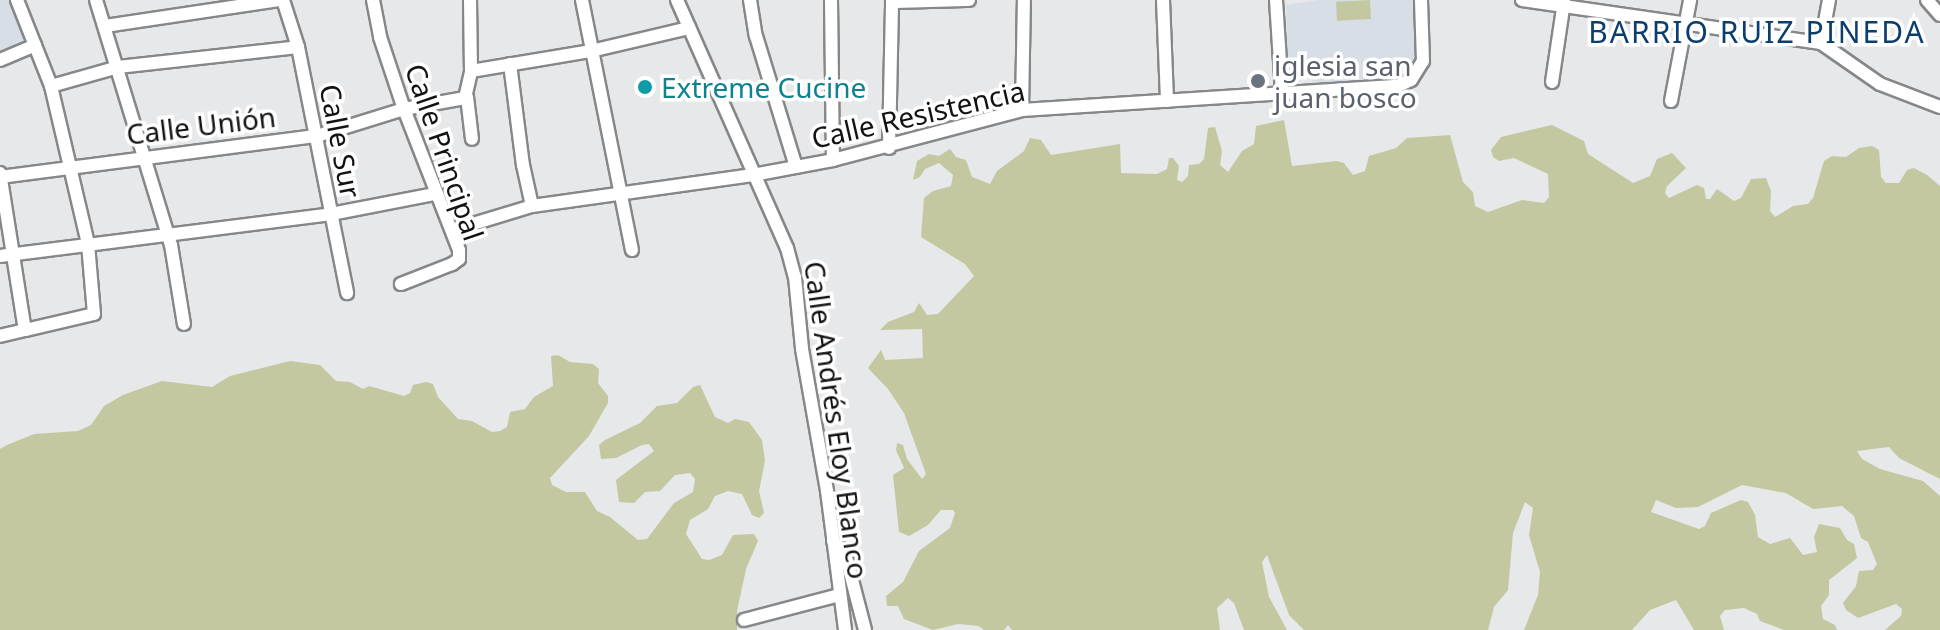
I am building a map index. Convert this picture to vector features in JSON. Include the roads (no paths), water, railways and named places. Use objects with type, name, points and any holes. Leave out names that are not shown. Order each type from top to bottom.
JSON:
[{"type":"street","points":[[0,336],[94,314],[88,244],[51,86],[17,0]]},
{"type":"street","points":[[96,0],[167,234],[177,271],[184,324]]},
{"type":"street","points":[[105,26],[281,0]]},
{"type":"street","name":"Calle Sur","points":[[281,0],[298,47],[347,293]]},
{"type":"street","name":"Calle Principal","points":[[373,0],[380,37],[435,194],[453,230],[459,259],[427,277],[401,284]]},
{"type":"street","points":[[470,0],[471,71],[467,97],[472,139]]},
{"type":"street","points":[[582,0],[632,250]]},
{"type":"street","name":"Calle Andrés Eloy Blanco","points":[[677,0],[787,248],[795,277],[802,349],[845,630]]},
{"type":"street","points":[[750,0],[756,36],[796,167]]},
{"type":"street","points":[[831,0],[833,160]]},
{"type":"street","points":[[889,148],[892,1],[969,0]]},
{"type":"street","points":[[1022,110],[1024,0]]},
{"type":"street","points":[[1163,0],[1167,101]]},
{"type":"street","points":[[1276,0],[1282,94]]},
{"type":"street","name":"Calle Resistencia","points":[[453,230],[532,206],[753,175],[833,160],[889,148],[1022,110],[1386,88],[1411,80],[1419,71],[1424,54],[1421,0]]},
{"type":"street","points":[[1522,0],[1821,43],[1880,84],[1940,107]]},
{"type":"street","points":[[1671,101],[1690,0]]},
{"type":"street","points":[[1821,43],[1829,0]]},
{"type":"street","points":[[1927,0],[1940,15]]},
{"type":"street","points":[[1552,82],[1564,4]]},
{"type":"street","points":[[471,71],[591,51],[689,28]]},
{"type":"street","points":[[0,60],[35,45]]},
{"type":"street","points":[[51,86],[118,67],[298,47]]},
{"type":"street","points":[[510,64],[523,165],[532,206]]},
{"type":"street","name":"Calle Unión","points":[[0,175],[317,136],[404,109],[467,97]]},
{"type":"street","points":[[0,175],[6,254],[25,330]]},
{"type":"street","points":[[6,254],[331,214],[435,194]]},
{"type":"street","points":[[833,541],[845,553],[865,630]]},
{"type":"street","points":[[744,620],[839,595]]},
{"type":"place","name":"iglesia san juan bosco","points":[[1258,81]]},
{"type":"place","name":"Extreme Cucine","points":[[645,87]]},
{"type":"district","name":"BARRIO RUIZ PINEDA","points":[[1757,32]]}]
